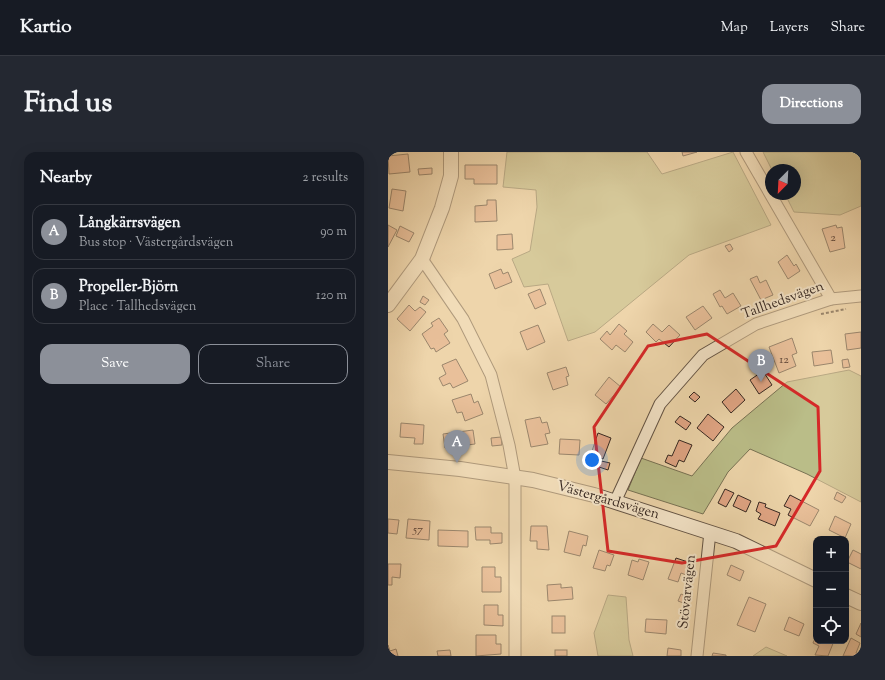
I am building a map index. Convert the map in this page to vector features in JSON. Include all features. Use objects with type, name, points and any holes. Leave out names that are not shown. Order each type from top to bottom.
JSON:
[{"type":"street","points":[[388,305],[422,259],[442,208],[451,176],[451,152]]},
{"type":"street","points":[[746,152],[831,299]]},
{"type":"street","points":[[422,259],[463,319],[491,375],[509,445],[515,478],[515,656]]},
{"type":"street","name":"Tallhedsvägen","points":[[615,502],[660,404],[703,355],[756,324],[831,299],[861,296]]},
{"type":"street","name":"Västergårdsvägen","points":[[388,462],[460,469],[559,486],[710,532],[765,554],[813,578]]},
{"type":"street","name":"Stövarvägen","points":[[697,656],[710,532]]},
{"type":"street","points":[[849,597],[861,603]]},
{"type":"path","points":[[820,315],[848,309]]},
{"type":"highlighted area","points":[[707,334],[818,407],[820,471],[776,546],[682,563],[608,551],[594,427],[648,346]]},
{"type":"green space","points":[[507,152],[647,152],[662,174],[733,152],[771,225],[689,255],[595,332],[568,341],[548,284],[524,287],[512,259],[530,251],[537,207],[536,190],[503,187]]},
{"type":"green space","points":[[763,152],[861,152],[861,206],[840,215],[794,212],[788,200],[801,200],[801,164],[769,164]]},
{"type":"green space","points":[[849,370],[861,376],[861,502],[807,474],[750,449],[728,472],[703,514],[628,490],[641,458],[692,476],[732,428],[787,382]]},
{"type":"green space","points":[[608,595],[626,597],[629,640],[633,656],[598,656],[594,633]]},
{"type":"green space","points":[[766,647],[787,656],[753,656]]},
{"type":"building","points":[[682,152],[697,152],[683,156]]},
{"type":"building","points":[[408,154],[410,172],[389,174],[388,156]]},
{"type":"building","points":[[465,165],[497,165],[497,184],[474,184],[474,179],[465,179]]},
{"type":"building","points":[[432,168],[432,174],[419,175],[418,169]]},
{"type":"building","points":[[392,189],[406,191],[403,211],[389,208]]},
{"type":"building","points":[[487,200],[496,200],[497,221],[475,222],[475,206],[487,205]]},
{"type":"building","points":[[388,225],[397,230],[388,247]]},
{"type":"building","points":[[836,225],[837,228],[842,227],[845,248],[830,252],[822,229]]},
{"type":"building","points":[[400,226],[414,233],[409,242],[396,236]]},
{"type":"building","points":[[512,234],[513,249],[497,250],[497,235]]},
{"type":"building","points":[[730,244],[733,249],[729,252],[725,246]]},
{"type":"building","points":[[787,255],[794,266],[796,264],[800,271],[788,279],[778,262]]},
{"type":"building","points":[[501,269],[503,274],[508,272],[512,282],[495,289],[489,274]]},
{"type":"building","points":[[757,276],[760,283],[766,280],[773,295],[761,300],[750,279]]},
{"type":"building","points":[[540,289],[546,304],[535,309],[528,294]]},
{"type":"building","points":[[720,290],[725,298],[733,293],[741,306],[727,314],[722,306],[720,307],[713,294]]},
{"type":"building","points":[[423,296],[429,300],[425,305],[420,302]]},
{"type":"building","points":[[409,305],[415,311],[420,307],[426,312],[410,331],[397,319]]},
{"type":"building","points":[[703,306],[712,318],[695,330],[686,317]]},
{"type":"building","points":[[439,318],[448,331],[444,334],[450,343],[436,352],[434,348],[431,349],[422,334],[433,326],[431,323]]},
{"type":"building","points":[[619,324],[627,331],[624,334],[633,342],[625,352],[616,345],[612,350],[600,339],[607,331],[610,335]]},
{"type":"building","points":[[653,324],[662,332],[669,325],[680,335],[669,347],[659,339],[656,342],[646,332]]},
{"type":"building","points":[[538,325],[545,342],[527,350],[520,332]]},
{"type":"building","points":[[861,332],[861,348],[847,350],[845,334]]},
{"type":"building","points":[[792,338],[797,353],[792,355],[796,366],[779,373],[769,347]]},
{"type":"building","points":[[831,350],[833,363],[814,366],[812,352]]},
{"type":"building","points":[[456,359],[468,381],[453,388],[450,383],[443,386],[439,378],[446,374],[442,365]]},
{"type":"building","points":[[848,359],[850,367],[843,368],[842,360]]},
{"type":"building","points":[[566,367],[569,376],[566,377],[568,385],[553,390],[547,373]]},
{"type":"building","points":[[763,371],[772,385],[759,394],[750,380]]},
{"type":"building","points":[[609,377],[621,387],[606,404],[595,395]]},
{"type":"building","points":[[736,389],[745,400],[731,413],[722,402]]},
{"type":"building","points":[[694,392],[700,397],[695,402],[689,397]]},
{"type":"building","points":[[471,394],[474,403],[478,401],[483,414],[465,421],[462,412],[457,413],[452,400]]},
{"type":"building","points":[[708,414],[724,427],[713,441],[697,428]]},
{"type":"building","points":[[680,416],[691,423],[686,430],[675,422]]},
{"type":"building","points":[[540,417],[542,423],[547,422],[550,433],[545,434],[548,444],[531,447],[525,420]]},
{"type":"building","points":[[401,423],[424,425],[423,444],[414,444],[415,438],[400,437]]},
{"type":"building","points":[[473,430],[475,444],[445,448],[443,434]]},
{"type":"building","points":[[598,433],[611,438],[603,459],[591,454]]},
{"type":"building","points":[[501,437],[502,445],[492,446],[491,438]]},
{"type":"building","points":[[560,439],[580,440],[579,455],[559,454]]},
{"type":"building","points":[[679,440],[692,445],[684,462],[679,460],[676,467],[665,462],[668,455],[672,456]]},
{"type":"building","points":[[597,460],[610,463],[608,470],[596,466]]},
{"type":"building","points":[[725,489],[734,493],[726,507],[718,503]]},
{"type":"building","points":[[837,492],[846,497],[842,503],[834,499]]},
{"type":"building","points":[[738,495],[751,501],[746,512],[733,506]]},
{"type":"building","points":[[790,495],[819,510],[810,526],[788,515],[791,509],[784,506]]},
{"type":"building","points":[[759,502],[766,504],[765,507],[780,513],[775,526],[758,519],[761,514],[756,511]]},
{"type":"building","points":[[835,516],[851,524],[846,536],[841,536],[829,530]]},
{"type":"building","points":[[388,519],[399,520],[397,534],[388,533]]},
{"type":"building","points":[[408,519],[430,521],[429,540],[406,538]]},
{"type":"building","points":[[531,526],[547,526],[549,550],[537,549],[537,541],[530,541]]},
{"type":"building","points":[[475,527],[491,527],[491,533],[502,533],[502,543],[490,544],[490,540],[476,540]]},
{"type":"building","points":[[438,530],[468,531],[468,547],[438,546]]},
{"type":"building","points":[[569,531],[588,536],[586,546],[583,545],[580,556],[564,552]]},
{"type":"building","points":[[599,550],[614,555],[610,566],[607,565],[605,571],[593,568]]},
{"type":"building","points":[[853,550],[861,554],[861,569],[849,563],[849,558]]},
{"type":"building","points":[[676,558],[694,564],[689,576],[681,573],[678,582],[668,579]]},
{"type":"building","points":[[639,559],[649,562],[643,580],[628,575],[632,560],[638,562]]},
{"type":"building","points":[[388,564],[401,564],[400,578],[392,577],[392,585],[388,585]]},
{"type":"building","points":[[731,565],[744,571],[740,581],[727,575]]},
{"type":"building","points":[[482,567],[495,567],[495,577],[501,577],[501,592],[482,592]]},
{"type":"building","points":[[561,584],[561,588],[572,587],[573,599],[548,601],[547,585]]},
{"type":"building","points":[[681,594],[688,597],[686,604],[678,601]]},
{"type":"building","points":[[749,597],[766,604],[755,632],[737,625]]},
{"type":"building","points":[[484,605],[498,605],[498,615],[503,615],[503,626],[484,625]]},
{"type":"building","points":[[552,616],[565,616],[565,633],[552,633]]},
{"type":"building","points":[[789,617],[804,624],[799,636],[784,630]]},
{"type":"building","points":[[646,619],[667,620],[666,634],[645,632]]},
{"type":"building","points":[[861,623],[861,637],[856,634]]},
{"type":"building","points":[[476,635],[496,635],[496,644],[501,644],[501,654],[476,656]]},
{"type":"building","points":[[851,638],[860,643],[856,653],[861,656],[843,656]]},
{"type":"building","points":[[815,644],[833,644],[828,656],[815,655],[819,646]]},
{"type":"building","points":[[388,645],[390,651],[396,649],[398,656],[388,656]]},
{"type":"building","points":[[668,648],[681,650],[681,656],[667,656]]},
{"type":"building","points":[[450,650],[451,656],[438,656],[437,651]]},
{"type":"building","points":[[555,650],[567,650],[567,656],[555,656]]},
{"type":"building","points":[[713,653],[726,655],[726,656],[712,656]]},
{"type":"place","name":"Propeller-Björn","points":[[761,382]]},
{"type":"place","name":"Långkärrsvägen","points":[[457,463]]}]
